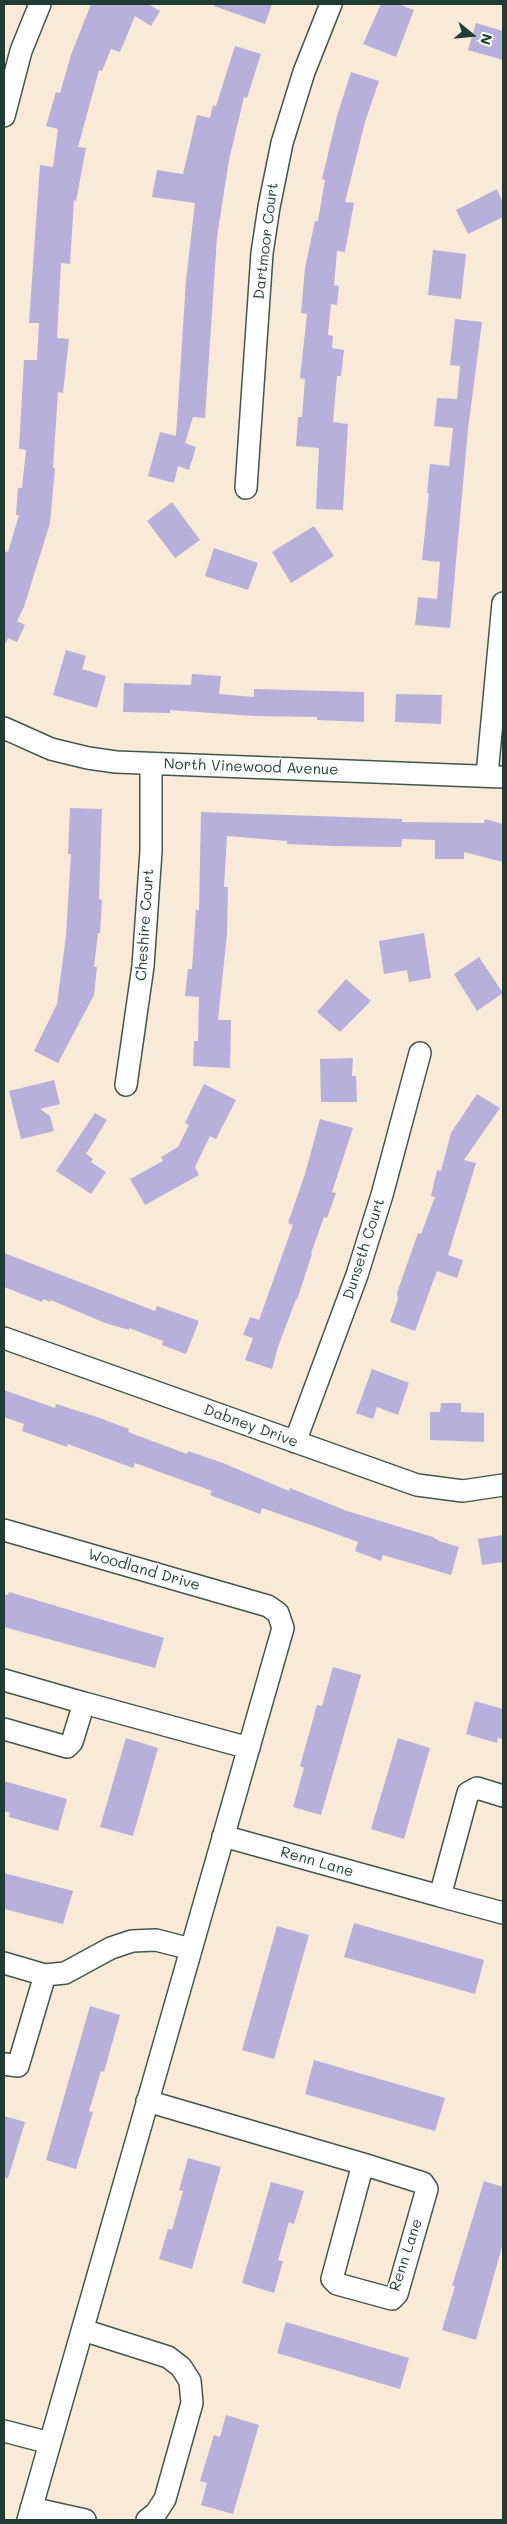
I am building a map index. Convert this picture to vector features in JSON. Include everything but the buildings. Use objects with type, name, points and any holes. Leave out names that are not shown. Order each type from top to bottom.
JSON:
[{"type":"street","points":[[4,116],[21,51],[40,4]]},
{"type":"street","name":"Dartmoor Court","points":[[246,488],[262,253],[268,207],[282,143],[304,72],[331,4]]},
{"type":"street","points":[[495,776],[503,603]]},
{"type":"street","name":"North Vinewood Avenue","points":[[4,728],[34,742],[71,754],[116,762],[495,776]]},
{"type":"street","name":"Cheshire Court","points":[[126,1085],[143,966],[151,851],[151,764]]},
{"type":"street","name":"Dunseth Court","points":[[294,1442],[357,1275],[382,1195],[420,1053]]},
{"type":"street","name":"Dabney Drive","points":[[4,1338],[407,1482],[435,1489],[473,1491],[503,1485]]},
{"type":"street","name":"Woodland Drive","points":[[4,1530],[268,1606],[280,1617],[283,1632],[250,1748]]},
{"type":"street","points":[[4,1680],[250,1748],[223,1836],[30,2514],[84,2520]]},
{"type":"street","points":[[4,1729],[67,1746],[72,1742],[84,1703]]},
{"type":"street","points":[[440,1896],[468,1793],[477,1788],[503,1796]]},
{"type":"street","name":"Renn Lane","points":[[223,1836],[503,1913]]},
{"type":"street","points":[[4,1963],[45,1975],[65,1973],[111,1948],[132,1941],[156,1940],[191,1949]]},
{"type":"street","points":[[4,2064],[18,2066],[45,1975]]},
{"type":"street","name":"Renn Lane","points":[[147,2101],[363,2164],[423,2183],[426,2189],[396,2294],[392,2299],[337,2284],[332,2279],[363,2164]]},
{"type":"street","points":[[83,2330],[168,2357],[181,2367],[190,2381],[192,2404],[165,2499],[156,2513],[147,2520]]},
{"type":"street","points":[[4,2431],[50,2443]]}]
